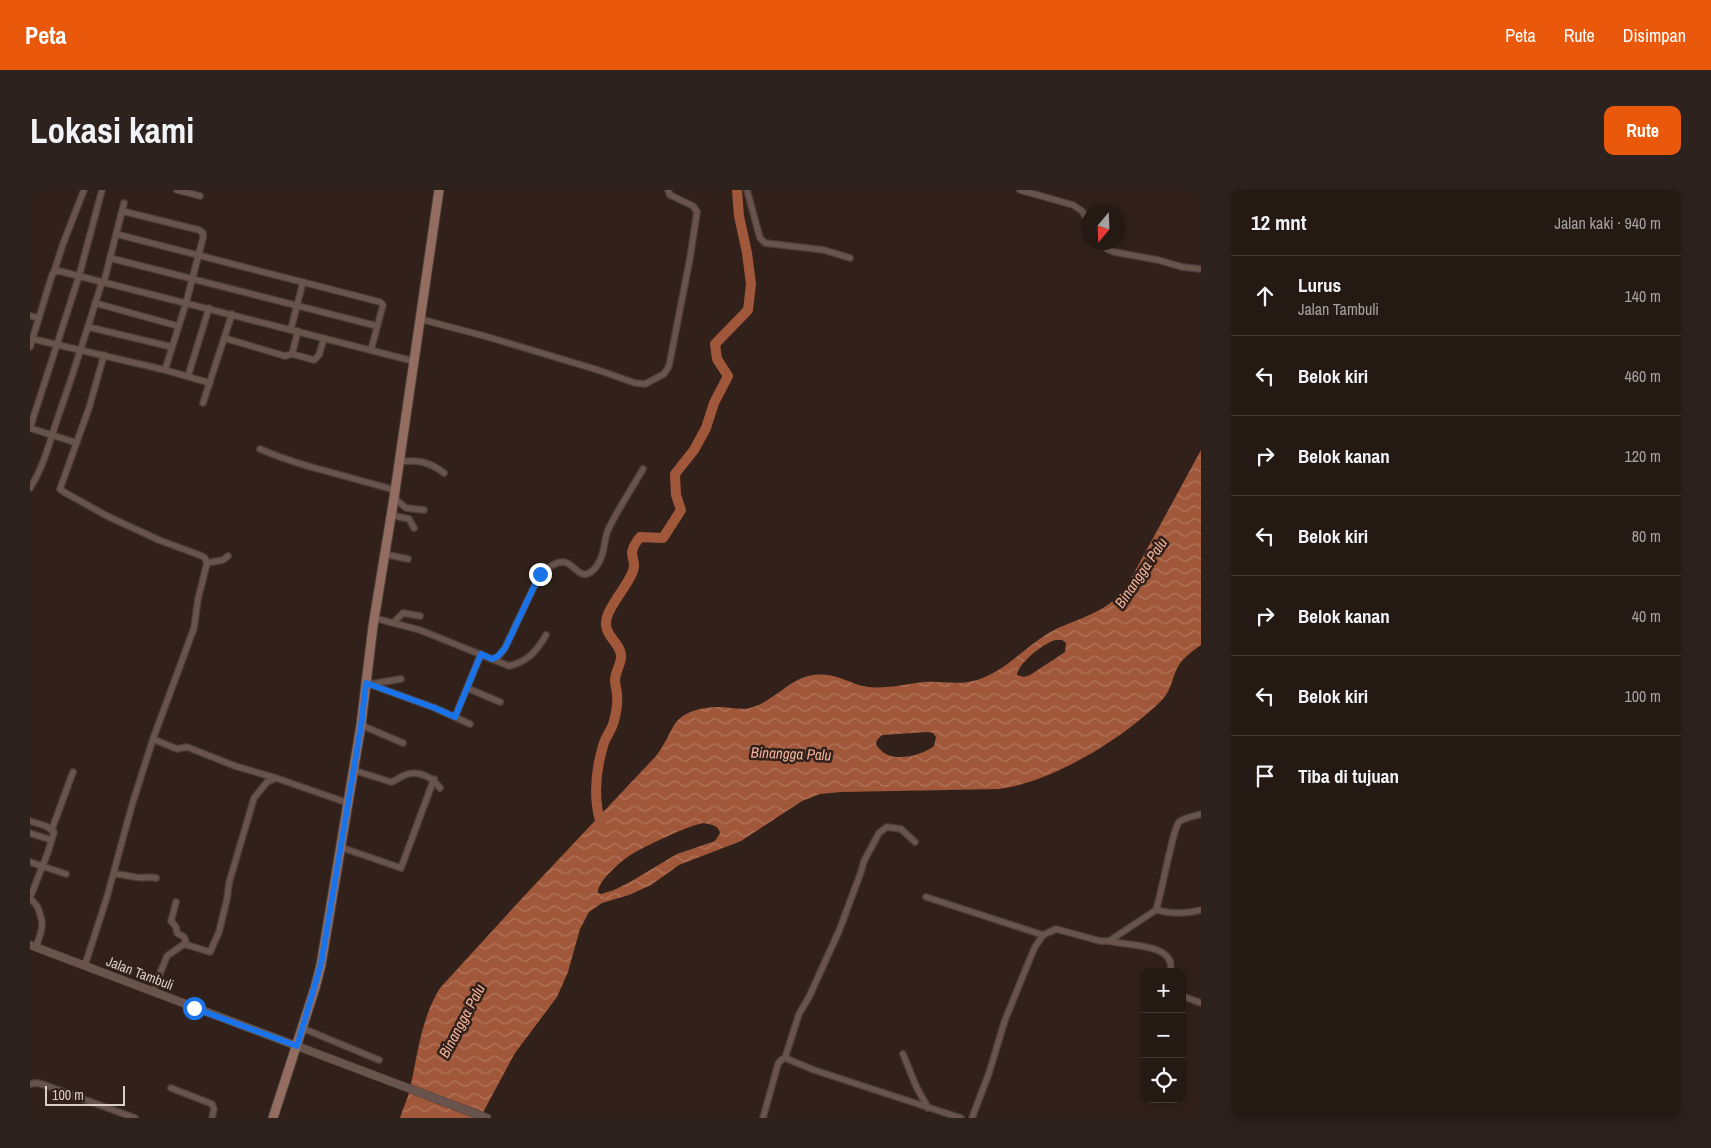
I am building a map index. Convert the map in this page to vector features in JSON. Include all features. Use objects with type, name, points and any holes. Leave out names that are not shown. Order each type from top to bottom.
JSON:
[{"type":"main road","points":[[273,1118],[321,964],[368,683],[374,618],[439,190]]},
{"type":"street","points":[[30,347],[62,244],[84,190]]},
{"type":"street","points":[[77,443],[30,428],[79,276],[102,190]]},
{"type":"street","points":[[177,190],[200,196]]},
{"type":"street","points":[[420,319],[497,339],[635,383],[646,384],[664,374],[670,366],[697,212],[692,206],[670,195],[668,190]]},
{"type":"street","points":[[747,190],[760,238],[765,243],[824,250],[850,258]]},
{"type":"street","points":[[1020,190],[1073,205],[1081,210]]},
{"type":"street","points":[[30,488],[38,473],[82,350],[110,258],[124,203]]},
{"type":"street","points":[[122,211],[202,231],[203,238],[186,303],[165,370]]},
{"type":"street","points":[[116,234],[382,303],[371,350]]},
{"type":"street","points":[[1109,250],[1182,267],[1201,269]]},
{"type":"street","points":[[110,258],[377,326]]},
{"type":"street","points":[[54,272],[59,271],[209,308],[413,361]]},
{"type":"street","points":[[291,329],[303,282]]},
{"type":"street","points":[[95,303],[178,326]]},
{"type":"street","points":[[188,376],[209,308]]},
{"type":"street","points":[[203,403],[232,314]]},
{"type":"street","points":[[30,316],[39,318]]},
{"type":"street","points":[[88,326],[172,347]]},
{"type":"street","points":[[292,354],[298,331]]},
{"type":"street","points":[[224,338],[286,356],[292,354],[314,360],[319,355],[324,338]]},
{"type":"street","points":[[33,339],[165,370],[210,383]]},
{"type":"street","points":[[85,965],[114,874],[132,805],[153,739],[194,628],[206,563],[205,558],[202,556],[159,540],[107,516],[62,491],[61,484],[77,443],[104,355]]},
{"type":"street","points":[[260,449],[317,470],[368,481],[394,494],[406,508],[424,510]]},
{"type":"street","points":[[398,462],[409,460],[427,462],[444,473]]},
{"type":"street","points":[[492,659],[498,656],[505,648],[540,574],[545,569],[564,562],[582,574],[586,574],[598,564],[605,547],[607,532],[642,469]]},
{"type":"street","points":[[391,515],[409,519],[414,528]]},
{"type":"street","points":[[384,554],[408,559]]},
{"type":"street","points":[[206,563],[223,560],[228,556]]},
{"type":"street","points":[[393,623],[403,613],[420,616]]},
{"type":"street","points":[[374,618],[420,630],[509,666],[537,650],[546,635]]},
{"type":"street","points":[[455,717],[481,654]]},
{"type":"street","points":[[368,683],[401,679]]},
{"type":"street","points":[[368,683],[470,724]]},
{"type":"street","points":[[467,688],[500,702]]},
{"type":"street","points":[[361,726],[403,743]]},
{"type":"street","points":[[153,739],[173,748],[187,748],[235,766],[348,803]]},
{"type":"street","points":[[353,770],[391,782],[411,773],[434,779],[440,788]]},
{"type":"street","points":[[33,946],[41,929],[42,918],[35,902],[30,899],[54,832],[52,829],[73,772]]},
{"type":"street","points":[[153,992],[167,956],[183,945],[210,952],[218,932],[227,899],[229,883],[254,798],[267,782],[276,778]]},
{"type":"street","points":[[340,847],[401,868],[434,779]]},
{"type":"street","points":[[1109,941],[1156,910],[1163,887],[1175,828],[1181,820],[1201,814]]},
{"type":"street","points":[[30,820],[52,829]]},
{"type":"street","points":[[763,1118],[778,1064],[786,1058],[799,1014],[809,997],[839,931],[864,861],[875,839],[884,829],[895,827],[901,829],[915,842]]},
{"type":"street","points":[[30,832],[51,840]]},
{"type":"street","points":[[30,862],[66,874]]},
{"type":"street","points":[[114,874],[126,874],[138,878],[146,876],[156,878]]},
{"type":"street","points":[[926,897],[1043,935]]},
{"type":"street","points":[[176,902],[171,921],[177,933],[186,939],[188,945]]},
{"type":"street","points":[[1156,910],[1180,913],[1201,910]]},
{"type":"street","points":[[972,1118],[989,1073],[1005,1020],[1028,960],[1043,935],[1053,930],[1059,930],[1100,941],[1136,945],[1169,957],[1170,968]]},
{"type":"street","name":"Jalan Tambuli","points":[[33,946],[484,1117]]},
{"type":"street","points":[[1186,997],[1201,1003]]},
{"type":"street","points":[[302,1028],[379,1060]]},
{"type":"street","points":[[903,1054],[916,1086],[928,1108]]},
{"type":"street","points":[[786,1058],[795,1064],[961,1118]]},
{"type":"street","points":[[30,1084],[45,1085],[135,1118]]},
{"type":"street","points":[[171,1088],[212,1104],[214,1109],[212,1118]]},
{"type":"water","name":"Binangga Palu","points":[[1201,450],[1201,645],[1181,662],[1165,696],[1146,714],[1108,743],[1086,756],[1064,768],[1020,785],[999,789],[820,794],[802,801],[741,841],[679,865],[651,885],[629,895],[602,903],[589,912],[580,929],[568,972],[557,997],[515,1053],[480,1118],[400,1118],[409,1092],[424,1024],[440,988],[656,756],[681,717],[693,711],[706,708],[745,709],[753,707],[768,700],[804,677],[813,675],[829,675],[868,687],[889,687],[924,682],[961,683],[973,681],[996,672],[1045,635],[1096,612],[1114,600],[1128,584]],"holes":[[[1056,640],[1062,640],[1066,643],[1065,652],[1030,675],[1024,677],[1017,675],[1027,659],[1045,645]],[[928,732],[933,733],[936,737],[934,746],[928,750],[912,756],[895,757],[881,751],[876,744],[882,735]],[[704,823],[718,828],[720,833],[715,841],[677,854],[614,890],[601,894],[598,893],[601,883],[605,878],[629,856],[666,837]]]},
{"type":"waterway","points":[[602,827],[597,807],[597,777],[600,756],[615,715],[617,705],[615,677],[621,658],[619,648],[607,629],[607,617],[633,571],[632,553],[635,544],[640,537],[663,538],[681,510],[676,495],[675,474],[694,450],[706,428],[714,403],[728,376],[717,359],[715,344],[748,310],[751,284],[739,216],[737,190]]},
{"type":"route","points":[[194,1008],[297,1046],[321,964],[361,726],[366,683],[455,717],[481,654],[492,659],[498,656],[505,648],[540,574]]}]
